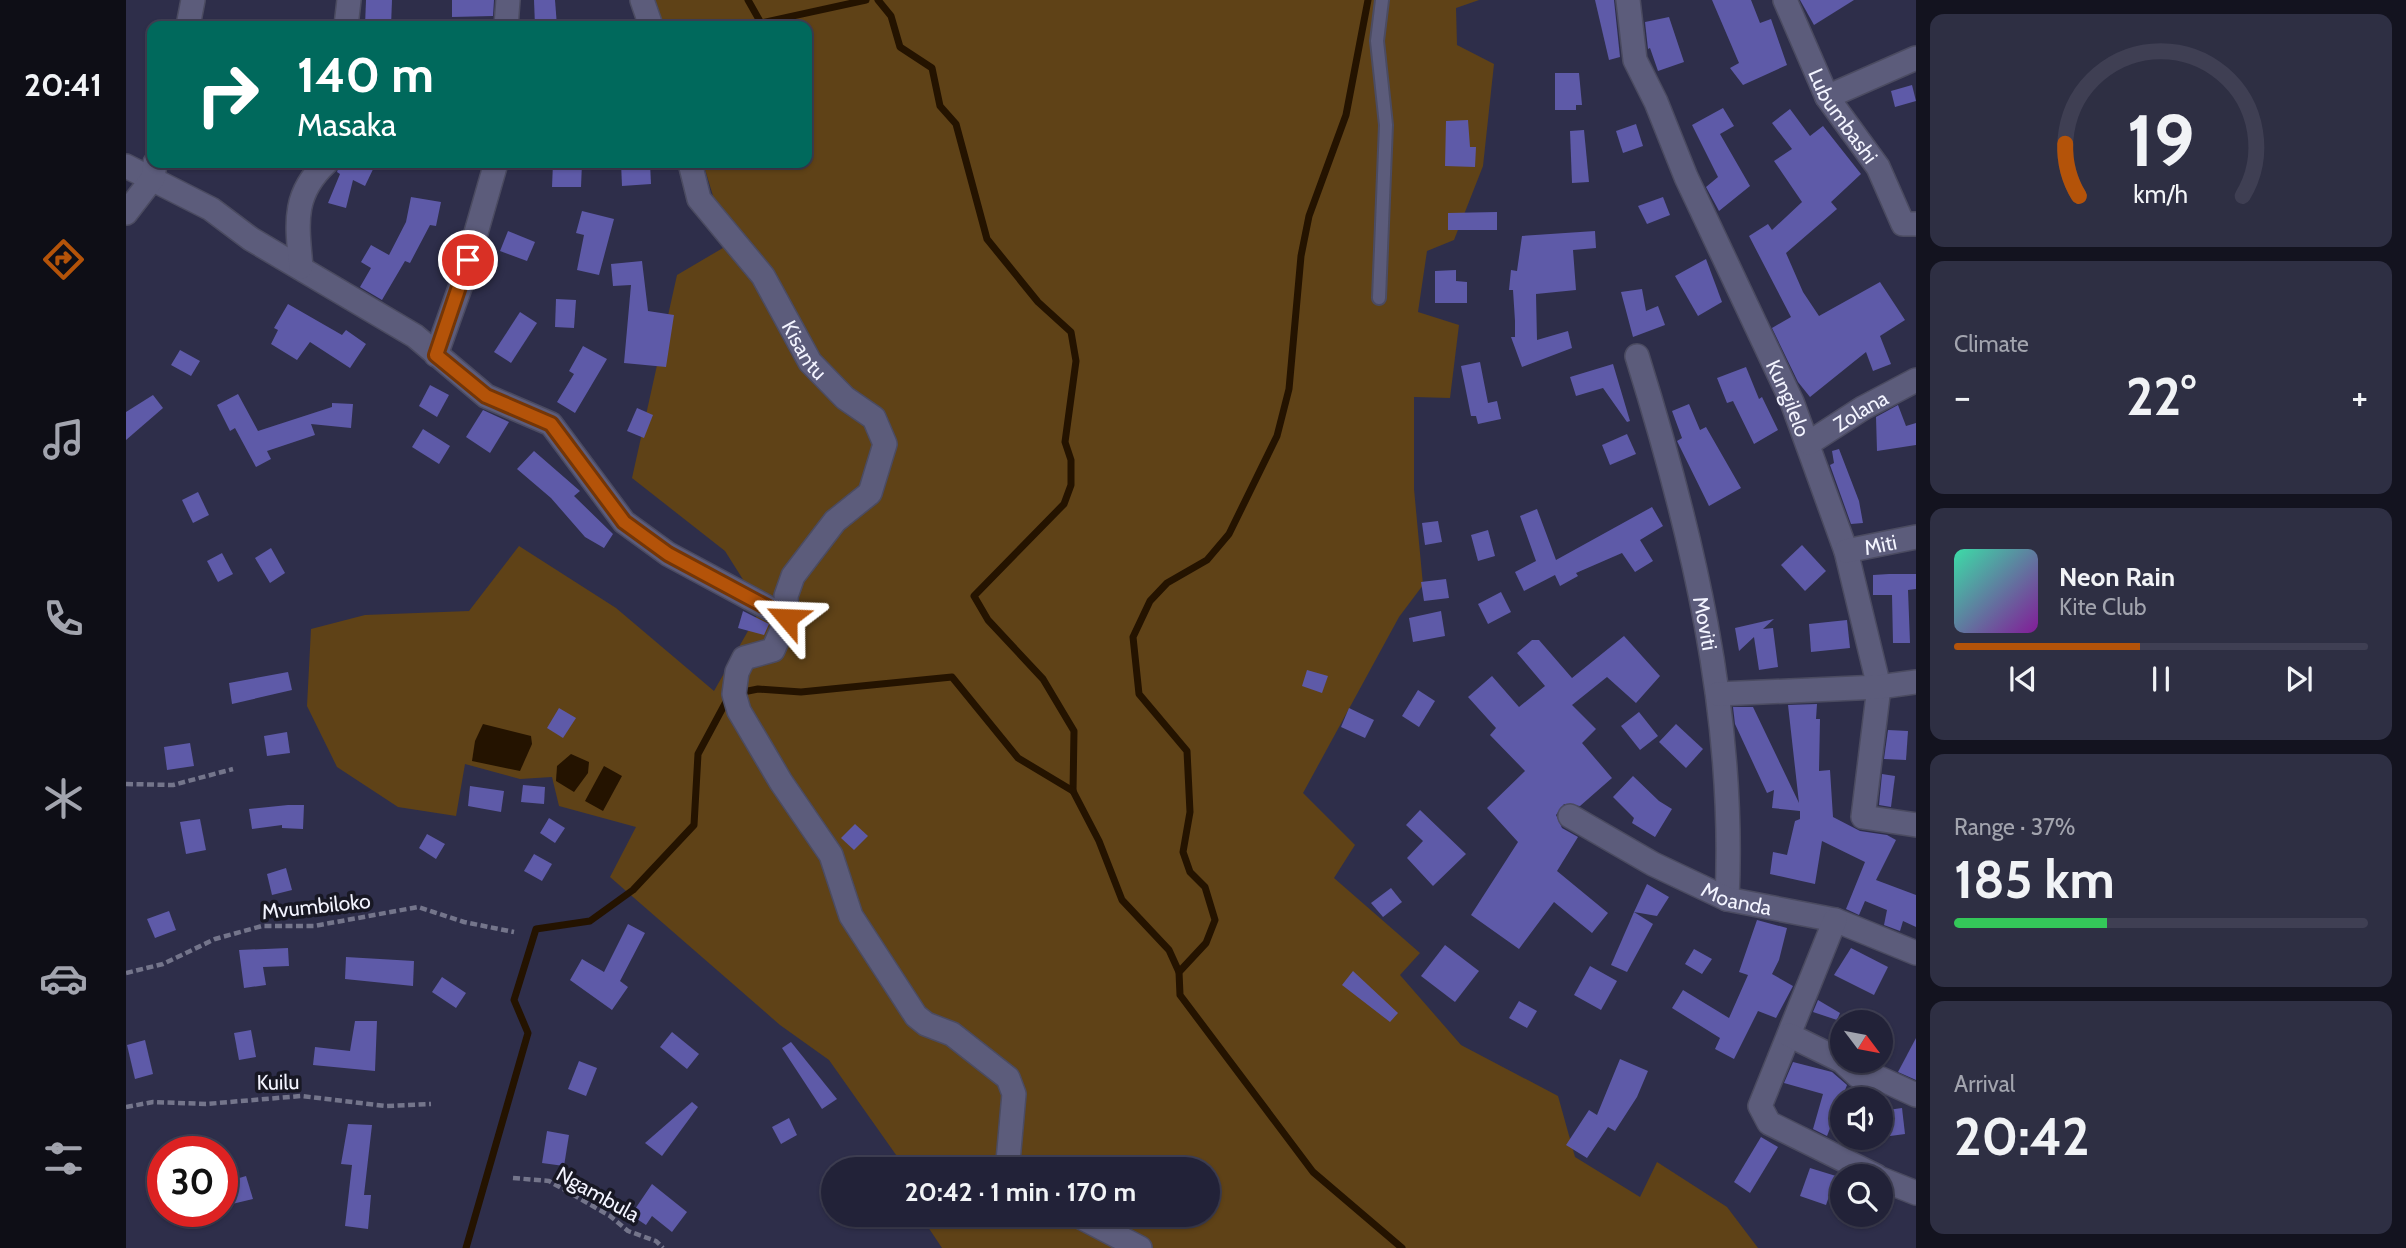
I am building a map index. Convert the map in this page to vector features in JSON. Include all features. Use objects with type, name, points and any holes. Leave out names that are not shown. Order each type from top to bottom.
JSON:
[{"type":"street","points":[[189,21],[193,0]]},
{"type":"street","points":[[347,21],[349,0]]},
{"type":"street","points":[[506,21],[508,0]]},
{"type":"street","points":[[642,0],[649,21]]},
{"type":"street","name":"Kungilelo","points":[[1628,0],[1635,60],[1809,443],[1846,551],[1879,688],[1863,817],[1916,825]]},
{"type":"street","name":"Lubumbashi","points":[[1785,0],[1827,97],[1878,167],[1903,224],[1911,224]]},
{"type":"street","points":[[1827,97],[1916,58]]},
{"type":"street","points":[[126,166],[154,170],[177,194],[211,209],[251,239],[415,336],[486,396],[551,424],[624,522],[668,554],[787,618]]},
{"type":"street","points":[[301,267],[297,221],[307,181],[321,168]]},
{"type":"street","points":[[436,355],[461,285],[495,168]]},
{"type":"street","name":"Kisantu","points":[[691,168],[699,199],[764,276],[810,362],[845,398],[874,418],[885,444],[870,493],[835,521],[793,576],[786,596],[787,618],[773,650],[744,659],[737,672],[734,694],[739,711],[781,782],[831,855],[851,916],[916,1016],[952,1034],[1009,1078],[1014,1094],[1008,1157]]},
{"type":"street","points":[[126,213],[154,170]]},
{"type":"street","name":"Moviti","points":[[1637,356],[1676,488],[1695,568],[1718,694],[1730,836],[1727,899]]},
{"type":"street","name":"Zolana","points":[[1809,443],[1863,408],[1916,380]]},
{"type":"street","name":"Miti","points":[[1846,551],[1916,537]]},
{"type":"street","points":[[1718,694],[1879,688],[1916,682]]},
{"type":"street","name":"Moanda","points":[[1570,816],[1653,864],[1727,899],[1773,905],[1835,920],[1916,953]]},
{"type":"street","points":[[1835,920],[1760,1106],[1769,1123],[1852,1164]]},
{"type":"street","points":[[1789,1035],[1842,1061],[1858,1076],[1879,1078],[1916,1096]]},
{"type":"street","points":[[1893,1184],[1916,1193]]},
{"type":"street","points":[[1100,1227],[1140,1248]]},
{"type":"lane","points":[[1379,298],[1386,125],[1377,41],[1382,0]]},
{"type":"path","points":[[126,784],[173,785],[233,769]]},
{"type":"path","name":"Mvumbiloko","points":[[126,972],[163,964],[215,939],[262,926],[314,926],[418,907],[464,922],[514,932]]},
{"type":"path","name":"Kuilu","points":[[126,1107],[153,1102],[206,1104],[301,1096],[386,1106],[431,1104]]},
{"type":"path","name":"Ngambula","points":[[513,1178],[549,1181],[610,1216],[628,1231],[656,1241],[663,1248]]},
{"type":"shaded area","points":[[654,0],[1479,0],[1456,8],[1457,45],[1494,64],[1483,166],[1454,240],[1427,251],[1418,312],[1459,325],[1450,398],[1414,397],[1414,489],[1423,585],[1399,617],[1303,793],[1355,845],[1334,878],[1420,953],[1400,975],[1461,1045],[1558,1096],[1575,1157],[1640,1197],[1657,1162],[1727,1207],[1758,1248],[942,1248],[928,1227],[1220,1227],[1220,1157],[898,1157],[829,1060],[780,1025],[610,877],[636,827],[559,806],[552,777],[520,779],[465,764],[456,816],[398,807],[337,767],[307,706],[311,629],[365,615],[469,611],[519,546],[616,608],[714,691],[761,608],[725,551],[632,478],[677,275],[728,245],[705,168],[812,168],[812,21],[660,21]]},
{"type":"shaded area","points":[[483,724],[531,736],[532,744],[520,771],[472,761],[475,741]]},
{"type":"shaded area","points":[[571,754],[589,762],[588,773],[574,792],[556,781],[557,766]]},
{"type":"shaded area","points":[[604,766],[622,776],[603,811],[585,801]]},
{"type":"building","points":[[366,0],[392,0],[391,21],[365,21]]},
{"type":"building","points":[[452,0],[494,0],[493,16],[452,17]]},
{"type":"building","points":[[534,0],[555,0],[557,21],[535,21]]},
{"type":"building","points":[[1595,0],[1614,0],[1620,57],[1609,60]]},
{"type":"building","points":[[1712,0],[1751,0],[1760,23],[1771,19],[1787,65],[1743,85],[1730,68],[1739,63]]},
{"type":"building","points":[[1800,0],[1854,0],[1814,25]]},
{"type":"building","points":[[1669,17],[1684,62],[1658,71],[1650,48],[1648,49],[1645,22]]},
{"type":"building","points":[[1555,73],[1579,73],[1582,105],[1576,105],[1576,110],[1555,110]]},
{"type":"building","points":[[1912,85],[1916,101],[1895,107],[1891,91]]},
{"type":"building","points":[[1723,108],[1734,126],[1720,134],[1750,186],[1719,211],[1706,187],[1718,177],[1692,125]]},
{"type":"building","points":[[1790,109],[1810,136],[1823,126],[1861,174],[1831,202],[1837,209],[1786,253],[1803,292],[1819,316],[1880,282],[1905,320],[1880,336],[1891,364],[1873,371],[1866,352],[1810,397],[1798,382],[1772,328],[1791,317],[1749,236],[1768,224],[1772,230],[1802,202],[1774,161],[1792,149],[1772,123]]},
{"type":"building","points":[[1468,120],[1470,147],[1476,147],[1475,167],[1445,166],[1446,121]]},
{"type":"building","points":[[1636,124],[1643,146],[1623,153],[1616,131]]},
{"type":"building","points":[[1584,130],[1589,182],[1572,183],[1570,131]]},
{"type":"building","points":[[338,168],[374,168],[365,186],[353,180],[346,208],[328,203],[340,174],[337,172]]},
{"type":"building","points":[[553,168],[582,168],[581,187],[552,187]]},
{"type":"building","points":[[621,168],[650,168],[651,184],[622,186]]},
{"type":"building","points":[[411,197],[441,202],[436,226],[430,225],[410,263],[405,261],[382,300],[360,287],[371,268],[361,262],[371,245],[389,255],[406,222]]},
{"type":"building","points":[[1663,197],[1670,215],[1647,224],[1638,206]]},
{"type":"building","points":[[582,211],[614,219],[599,275],[577,270],[584,235],[576,233]]},
{"type":"building","points":[[1497,212],[1497,230],[1448,230],[1448,213]]},
{"type":"building","points":[[508,231],[535,242],[527,261],[500,251]]},
{"type":"building","points":[[1595,231],[1596,248],[1573,250],[1576,290],[1536,294],[1537,340],[1568,331],[1572,348],[1522,367],[1511,337],[1515,337],[1515,321],[1513,290],[1509,290],[1511,270],[1517,271],[1522,236]]},
{"type":"building","points":[[1706,259],[1722,302],[1698,316],[1675,276]]},
{"type":"building","points":[[642,261],[648,311],[674,315],[666,367],[624,363],[631,285],[613,286],[611,264]]},
{"type":"building","points":[[1456,270],[1456,281],[1467,282],[1467,303],[1435,303],[1435,271]]},
{"type":"building","points":[[1642,289],[1646,311],[1658,306],[1665,325],[1633,337],[1621,292]]},
{"type":"building","points":[[556,299],[576,300],[574,328],[555,327]]},
{"type":"building","points":[[288,304],[342,335],[346,330],[366,344],[350,368],[310,342],[297,360],[271,344],[278,330],[274,328]]},
{"type":"building","points":[[520,312],[537,323],[511,363],[494,352]]},
{"type":"building","points":[[583,346],[607,359],[575,413],[557,402],[574,374],[569,371]]},
{"type":"building","points":[[180,350],[200,361],[191,376],[171,365]]},
{"type":"building","points":[[1480,362],[1488,403],[1497,401],[1501,419],[1478,424],[1476,416],[1471,416],[1461,366]]},
{"type":"building","points":[[1613,364],[1630,421],[1627,422],[1603,388],[1576,396],[1570,377]]},
{"type":"building","points":[[1746,367],[1759,399],[1762,397],[1778,430],[1754,444],[1733,401],[1727,403],[1717,378]]},
{"type":"building","points":[[430,385],[449,395],[437,417],[419,406]]},
{"type":"building","points":[[238,394],[258,431],[332,407],[332,403],[353,404],[351,428],[311,424],[315,435],[267,451],[271,459],[256,467],[235,428],[230,431],[217,405]]},
{"type":"building","points":[[153,395],[163,408],[126,440],[126,412]]},
{"type":"building","points":[[1689,404],[1700,430],[1706,427],[1741,488],[1709,506],[1677,441],[1682,438],[1672,411]]},
{"type":"building","points":[[1898,405],[1906,426],[1916,423],[1916,445],[1877,451],[1876,417]]},
{"type":"building","points":[[637,408],[653,415],[644,438],[627,431]]},
{"type":"building","points":[[483,410],[509,422],[490,453],[466,437]]},
{"type":"building","points":[[423,429],[450,446],[439,464],[412,447]]},
{"type":"building","points":[[1627,434],[1636,454],[1610,465],[1602,445]]},
{"type":"building","points":[[1839,449],[1859,501],[1863,523],[1851,524],[1830,465],[1834,463],[1832,451]]},
{"type":"building","points":[[534,451],[580,491],[574,496],[613,534],[604,548],[585,537],[551,498],[517,469]]},
{"type":"building","points":[[198,492],[209,515],[193,523],[182,500]]},
{"type":"building","points":[[1652,507],[1663,526],[1640,540],[1653,561],[1635,572],[1622,553],[1576,573],[1578,576],[1560,586],[1555,575],[1524,591],[1515,572],[1536,561],[1520,516],[1537,509],[1556,560]]},
{"type":"building","points":[[1438,521],[1442,542],[1425,545],[1422,523]]},
{"type":"building","points":[[1488,530],[1495,556],[1478,561],[1471,535]]},
{"type":"building","points":[[1802,545],[1826,571],[1805,591],[1781,565]]},
{"type":"building","points":[[271,548],[285,573],[270,583],[255,558]]},
{"type":"building","points":[[222,553],[233,574],[218,582],[207,561]]},
{"type":"building","points":[[1916,574],[1916,589],[1908,590],[1910,643],[1893,643],[1892,595],[1873,595],[1873,575]]},
{"type":"building","points":[[1446,579],[1449,598],[1424,601],[1421,582]]},
{"type":"building","points":[[1501,592],[1511,612],[1488,624],[1478,604]]},
{"type":"building","points":[[743,611],[769,624],[764,635],[738,628]]},
{"type":"building","points":[[1441,611],[1445,636],[1413,642],[1409,618]]},
{"type":"building","points":[[1774,619],[1763,629],[1773,628],[1778,667],[1759,670],[1754,637],[1739,651],[1735,628]]},
{"type":"building","points":[[1847,620],[1850,648],[1811,652],[1809,624]]},
{"type":"building","points":[[1624,636],[1660,676],[1636,703],[1607,677],[1572,705],[1596,729],[1582,743],[1612,778],[1580,806],[1564,804],[1556,815],[1562,828],[1578,837],[1557,871],[1608,913],[1592,933],[1554,902],[1519,949],[1471,915],[1518,842],[1487,808],[1525,771],[1490,735],[1496,728],[1468,697],[1492,676],[1519,707],[1545,686],[1517,653],[1532,640],[1539,640],[1572,678]]},
{"type":"building","points":[[1307,670],[1328,676],[1322,693],[1302,686]]},
{"type":"building","points":[[288,672],[292,690],[232,704],[229,683]]},
{"type":"building","points":[[1418,690],[1435,701],[1419,727],[1402,716]]},
{"type":"building","points":[[1817,704],[1816,719],[1820,719],[1819,771],[1830,770],[1833,817],[1860,831],[1887,835],[1896,840],[1876,880],[1916,895],[1916,927],[1903,921],[1900,931],[1884,925],[1887,910],[1865,901],[1859,915],[1846,909],[1865,862],[1822,841],[1815,884],[1770,874],[1773,852],[1787,855],[1795,821],[1800,819],[1800,811],[1772,808],[1774,790],[1767,793],[1735,724],[1733,707],[1753,707],[1799,803],[1788,705]]},
{"type":"building","points":[[559,708],[576,718],[563,738],[547,728]]},
{"type":"building","points":[[1349,708],[1374,720],[1365,738],[1341,727]]},
{"type":"building","points":[[1639,712],[1658,736],[1640,750],[1621,726]]},
{"type":"building","points":[[1676,724],[1703,749],[1686,768],[1659,742]]},
{"type":"building","points":[[1888,730],[1908,731],[1906,760],[1884,759]]},
{"type":"building","points":[[287,732],[290,753],[267,756],[264,736]]},
{"type":"building","points":[[190,743],[194,766],[167,770],[164,747]]},
{"type":"building","points":[[1882,774],[1895,776],[1891,807],[1879,805]]},
{"type":"building","points":[[1633,776],[1659,801],[1672,809],[1655,837],[1632,823],[1634,818],[1613,797]]},
{"type":"building","points":[[523,785],[545,787],[544,804],[521,802]]},
{"type":"building","points":[[470,786],[504,791],[501,812],[468,806]]},
{"type":"building","points":[[304,805],[303,829],[282,828],[282,825],[252,829],[249,809]]},
{"type":"building","points":[[1420,810],[1466,854],[1433,886],[1407,858],[1423,841],[1406,825]]},
{"type":"building","points":[[549,818],[565,828],[555,843],[540,833]]},
{"type":"building","points":[[200,819],[206,850],[186,854],[180,822]]},
{"type":"building","points":[[855,824],[868,836],[854,850],[841,838]]},
{"type":"building","points":[[427,834],[445,844],[436,859],[419,848]]},
{"type":"building","points":[[534,854],[552,864],[542,881],[524,871]]},
{"type":"building","points":[[286,868],[292,890],[272,895],[267,874]]},
{"type":"building","points":[[1647,884],[1669,897],[1657,916],[1634,912]]},
{"type":"building","points":[[1391,888],[1402,902],[1383,917],[1371,903]]},
{"type":"building","points":[[169,911],[176,930],[155,938],[147,919]]},
{"type":"building","points":[[1634,912],[1653,924],[1627,972],[1611,965]]},
{"type":"building","points":[[1757,920],[1787,928],[1779,960],[1772,974],[1793,986],[1776,1018],[1758,1011],[1734,1059],[1715,1049],[1720,1038],[1672,1008],[1683,990],[1729,1018],[1748,975],[1739,972]]},
{"type":"building","points":[[628,924],[645,933],[620,981],[628,987],[612,1010],[570,980],[582,959],[604,972]]},
{"type":"building","points":[[1445,945],[1479,971],[1455,1002],[1421,976]]},
{"type":"building","points":[[288,948],[289,966],[263,967],[266,985],[244,988],[239,950]]},
{"type":"building","points":[[1851,948],[1888,967],[1874,995],[1834,975]]},
{"type":"building","points":[[1694,949],[1712,959],[1702,974],[1685,964]]},
{"type":"building","points":[[346,957],[414,961],[413,986],[345,979]]},
{"type":"building","points":[[1590,966],[1617,981],[1601,1010],[1574,995]]},
{"type":"building","points":[[1353,971],[1398,1013],[1390,1022],[1342,985]]},
{"type":"building","points":[[442,977],[466,993],[456,1008],[432,992]]},
{"type":"building","points":[[1818,1000],[1835,1010],[1830,1010],[1830,1018],[1813,1012]]},
{"type":"building","points":[[1519,1001],[1537,1011],[1527,1028],[1509,1018]]},
{"type":"building","points":[[355,1021],[377,1021],[375,1071],[313,1065],[315,1047],[350,1051]]},
{"type":"building","points":[[251,1030],[256,1057],[239,1060],[234,1033]]},
{"type":"building","points":[[672,1032],[699,1054],[687,1069],[660,1047]]},
{"type":"building","points":[[1916,1038],[1916,1080],[1898,1072]]},
{"type":"building","points":[[145,1040],[153,1074],[135,1079],[127,1045]]},
{"type":"building","points":[[791,1042],[837,1099],[822,1109],[782,1048]]},
{"type":"building","points":[[1620,1059],[1648,1071],[1637,1097],[1615,1131],[1608,1127],[1587,1158],[1566,1145],[1589,1110],[1597,1115]]},
{"type":"building","points":[[579,1061],[597,1068],[586,1096],[568,1089]]},
{"type":"building","points":[[1793,1062],[1830,1071],[1847,1085],[1830,1087],[1830,1128],[1827,1136],[1813,1129],[1823,1094],[1784,1083]]},
{"type":"building","points":[[692,1102],[698,1107],[662,1156],[645,1143]]},
{"type":"building","points":[[1902,1108],[1905,1134],[1893,1136],[1893,1109]]},
{"type":"building","points":[[789,1118],[797,1135],[781,1144],[772,1127]]},
{"type":"building","points":[[348,1124],[372,1125],[364,1195],[371,1195],[368,1229],[345,1226],[352,1165],[341,1164]]},
{"type":"building","points":[[547,1131],[569,1135],[564,1166],[542,1163]]},
{"type":"building","points":[[1761,1137],[1778,1147],[1750,1193],[1734,1182]]},
{"type":"building","points":[[1810,1168],[1830,1174],[1830,1193],[1826,1205],[1800,1196]]},
{"type":"building","points":[[246,1176],[253,1199],[238,1203],[238,1178]]},
{"type":"building","points":[[652,1184],[687,1212],[672,1232],[652,1216],[646,1225],[631,1215]]},
{"type":"waterway","points":[[748,0],[760,21]]},
{"type":"waterway","points":[[770,21],[866,0]]},
{"type":"waterway","points":[[878,0],[891,16],[900,47],[932,68],[940,106],[956,124],[987,239],[1038,302],[1071,332],[1076,361],[1065,442],[1071,460],[1071,485],[1064,504],[974,596],[988,620],[1043,679],[1074,731],[1073,791],[1099,841],[1122,900],[1169,950],[1179,972]]},
{"type":"waterway","points":[[1368,0],[1346,115],[1309,216],[1301,256],[1289,389],[1277,436],[1229,534],[1207,560],[1167,583],[1150,601],[1133,637],[1139,694],[1187,751],[1190,812],[1183,852],[1190,872],[1205,887],[1215,920],[1206,943],[1179,972],[1180,995],[1313,1172],[1402,1248]]},
{"type":"waterway","points":[[466,1248],[528,1033],[514,1000],[536,929],[590,921],[633,890],[694,825],[698,754],[727,700],[743,692],[758,689],[801,692],[952,677],[1018,758],[1073,791]]},
{"type":"route","points":[[468,260],[436,355],[486,396],[551,424],[624,522],[668,554],[787,618]]}]
